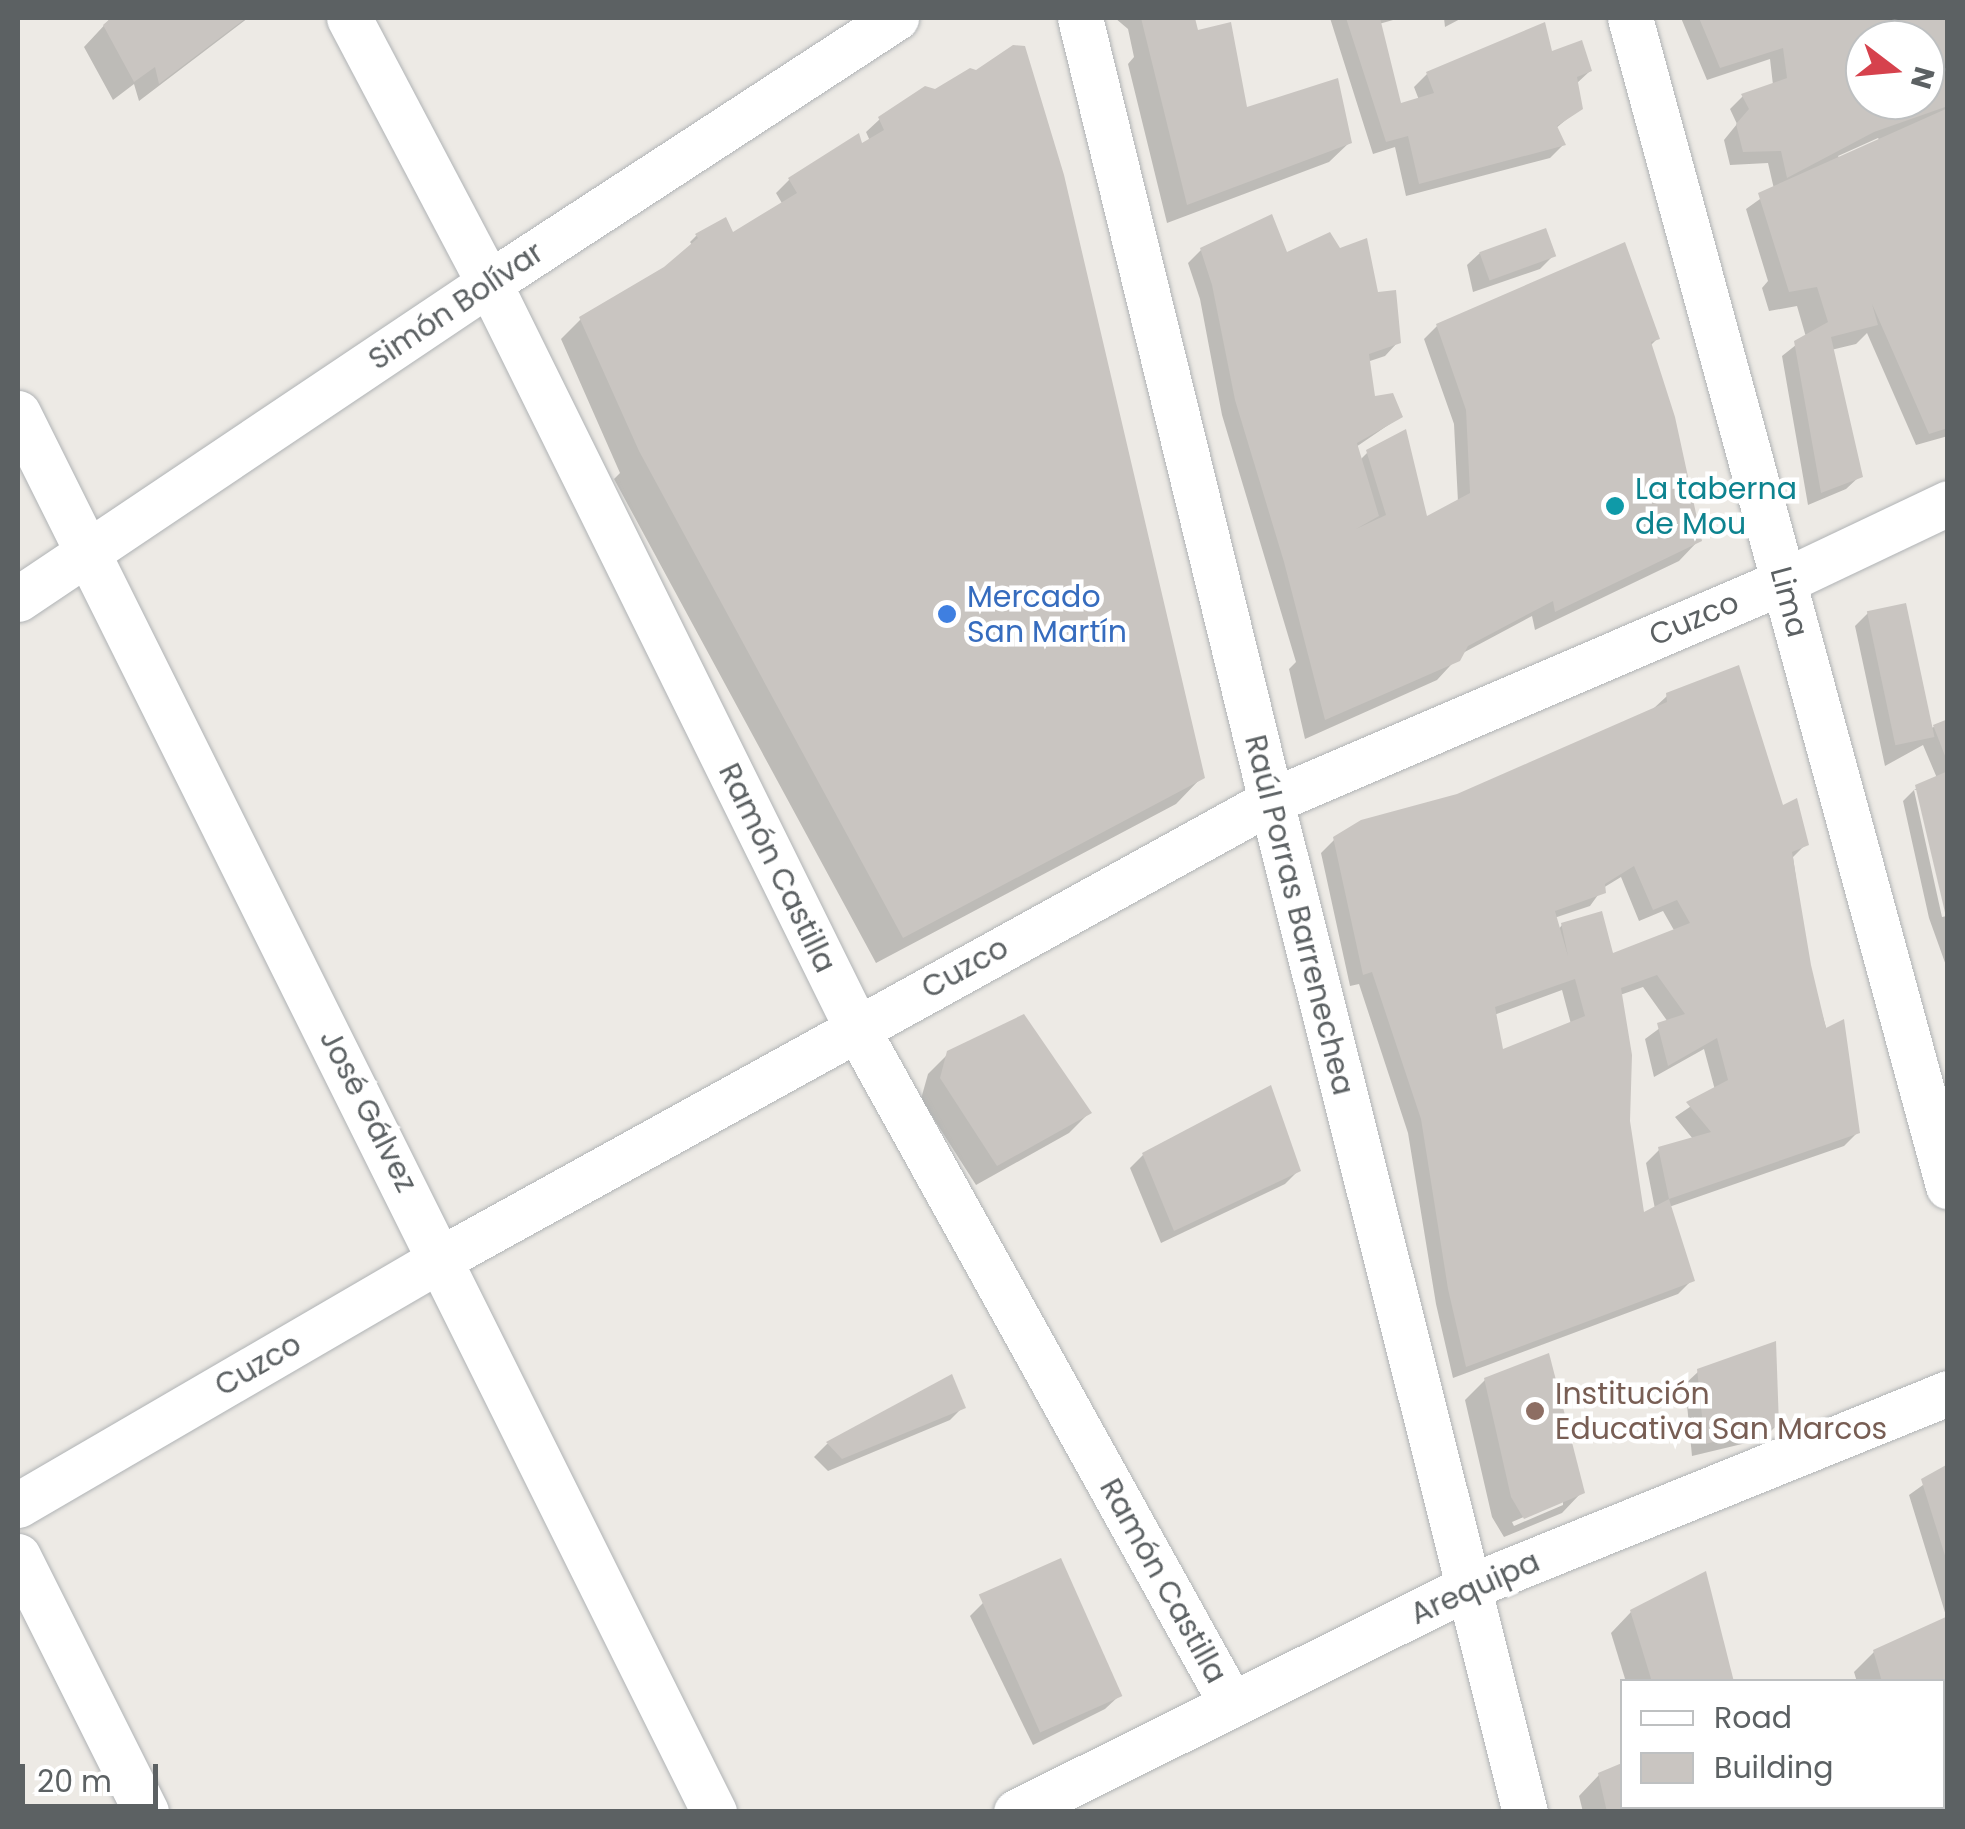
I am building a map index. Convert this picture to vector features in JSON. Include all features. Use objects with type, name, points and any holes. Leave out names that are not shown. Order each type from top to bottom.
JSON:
[{"type":"street","name":"Ramón Castilla","points":[[349,18],[489,282],[856,1028],[1232,1706]]},
{"type":"street","name":"Simón Bolívar","points":[[18,599],[489,282],[896,18]]},
{"type":"street","name":"Raúl Porras Barrenechea","points":[[1080,18],[1270,801],[1524,1812]]},
{"type":"street","name":"Lima","points":[[1630,18],[1948,1186]]},
{"type":"street","name":"José Gálvez","points":[[18,413],[442,1258],[714,1812]]},
{"type":"street","name":"Cuzco","points":[[18,1505],[442,1258],[1270,801],[1784,581],[1948,502]]},
{"type":"street","name":"Arequipa","points":[[1016,1812],[1466,1588],[1948,1392]]},
{"type":"street","points":[[18,1556],[146,1812]]},
{"type":"building","points":[[111,18],[246,18],[159,84],[155,67],[134,82],[103,25]]},
{"type":"building","points":[[1141,18],[1195,18],[1198,30],[1231,22],[1247,107],[1338,78],[1352,143],[1187,205]]},
{"type":"building","points":[[1346,18],[1380,18],[1401,103],[1434,93],[1426,72],[1545,22],[1552,51],[1582,40],[1592,71],[1577,77],[1583,109],[1557,126],[1566,145],[1419,184],[1408,136],[1386,142]]},
{"type":"building","points":[[1699,18],[1948,18],[1948,106],[1945,107],[1945,20],[1845,20],[1845,120],[1908,120],[1874,132],[1787,178],[1781,151],[1743,152],[1736,124],[1749,109],[1741,94],[1787,78],[1783,48],[1720,68]]},
{"type":"building","name":"Mercado San Martín","points":[[1013,45],[1025,46],[1064,175],[1205,778],[903,938],[639,451],[579,317],[664,267],[698,238],[695,234],[726,217],[733,232],[797,193],[788,178],[859,133],[862,143],[884,130],[878,117],[925,86],[935,89],[970,68],[976,70]]},
{"type":"building","points":[[1948,108],[1948,428],[1929,434],[1872,304],[1878,325],[1831,337],[1863,477],[1821,493],[1794,341],[1828,322],[1817,287],[1789,292],[1758,193],[1921,120],[1945,120]]},
{"type":"building","points":[[1272,214],[1287,252],[1330,232],[1340,248],[1367,238],[1378,292],[1396,290],[1401,343],[1369,354],[1375,396],[1393,393],[1403,417],[1357,443],[1379,516],[1356,529],[1386,515],[1366,450],[1406,429],[1427,516],[1470,493],[1466,410],[1436,324],[1625,242],[1660,339],[1651,342],[1675,417],[1702,541],[1555,612],[1553,601],[1468,646],[1460,661],[1325,720],[1284,562],[1235,400],[1212,285],[1200,248]]},
{"type":"building","points":[[1546,228],[1556,256],[1490,280],[1479,252]]},
{"type":"building","points":[[1906,603],[1934,737],[1895,745],[1867,611]]},
{"type":"building","points":[[1739,665],[1783,805],[1797,798],[1809,845],[1792,852],[1811,965],[1826,1028],[1844,1019],[1860,1133],[1669,1199],[1695,1281],[1466,1367],[1448,1289],[1421,1119],[1372,972],[1363,975],[1333,837],[1361,820],[1457,794],[1667,702],[1666,693]],"holes":[[[1634,866],[1653,910],[1677,900],[1690,923],[1613,953],[1602,911],[1561,923],[1568,956],[1555,911],[1606,893],[1605,884]],[[1657,975],[1685,1014],[1657,1023],[1668,1066],[1717,1038],[1728,1080],[1686,1102],[1711,1132],[1658,1147],[1669,1199],[1644,1212],[1630,1121],[1632,1055],[1621,988]],[[1575,979],[1585,1016],[1503,1049],[1495,1007]]]},
{"type":"building","points":[[1948,719],[1948,761],[1947,761],[1933,725]]},
{"type":"building","points":[[1948,771],[1948,921],[1947,921],[1915,785]]},
{"type":"building","points":[[1024,1014],[1092,1113],[997,1166],[940,1078],[947,1051]]},
{"type":"building","points":[[1271,1085],[1301,1171],[1174,1231],[1142,1153]]},
{"type":"building","points":[[1776,1341],[1779,1426],[1705,1444],[1697,1369]]},
{"type":"building","points":[[1549,1353],[1585,1493],[1524,1519],[1511,1497],[1484,1378]]},
{"type":"building","points":[[952,1374],[966,1408],[842,1459],[826,1442]]},
{"type":"building","points":[[1948,1464],[1948,1562],[1947,1562],[1921,1479]]},
{"type":"building","points":[[1061,1558],[1122,1696],[1040,1733],[979,1595]]},
{"type":"building","points":[[1706,1571],[1733,1679],[1651,1679],[1630,1610]]},
{"type":"building","points":[[1948,1616],[1948,1812],[1837,1812],[1836,1809],[1945,1809],[1945,1679],[1881,1679],[1873,1650]]},
{"type":"building","points":[[1620,1764],[1620,1809],[1692,1809],[1607,1812],[1598,1773]]},
{"type":"place","name":"La taberna de Mou","points":[[1615,506]]},
{"type":"place","name":"Mercado San Martín","points":[[947,614]]},
{"type":"place","name":"Institución Educativa San Marcos","points":[[1535,1411]]}]
